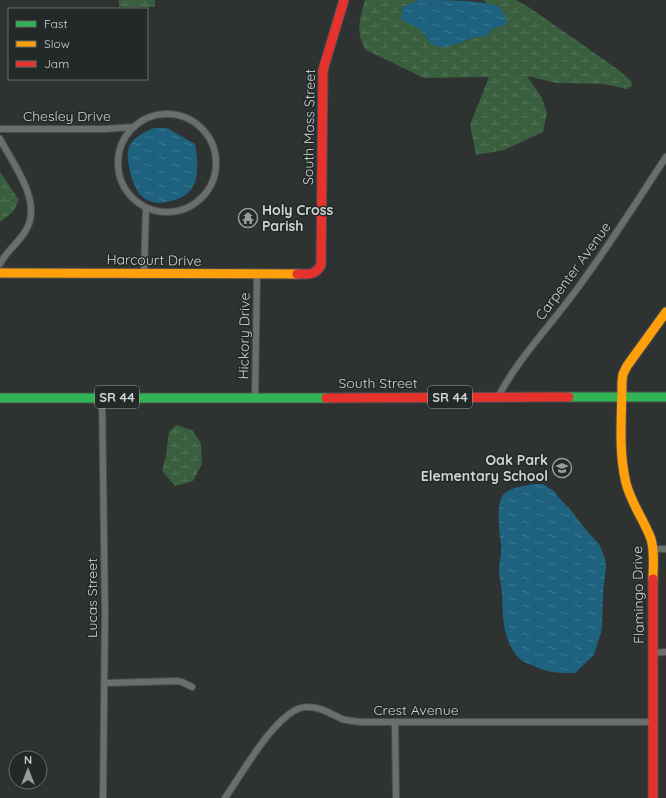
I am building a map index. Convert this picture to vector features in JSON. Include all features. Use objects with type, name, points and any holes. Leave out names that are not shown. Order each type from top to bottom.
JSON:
[{"type":"street","name":"South Moss Street","points":[[308,274],[318,271],[321,265],[323,70],[344,0]]},
{"type":"street","points":[[175,114],[184,117],[199,126],[211,142],[214,152],[215,171],[213,178],[205,194],[198,202],[190,207],[173,213],[155,211],[146,208],[138,203],[122,182],[120,172],[121,150],[125,140],[134,127],[148,118],[157,115],[175,114]]},
{"type":"street","name":"Chesley Drive","points":[[0,129],[105,129],[134,127]]},
{"type":"street","points":[[0,140],[26,187],[32,206],[29,226],[8,251],[0,264]]},
{"type":"street","name":"Carpenter Avenue","points":[[498,397],[519,362],[599,259],[666,157]]},
{"type":"street","points":[[144,274],[146,208]]},
{"type":"street","name":"Harcourt Drive","points":[[0,273],[308,274]]},
{"type":"street","name":"Hickory Drive","points":[[255,397],[257,275]]},
{"type":"street","name":"Flamingo Drive","points":[[653,798],[653,549],[649,534],[628,493],[625,483],[622,439],[622,397],[623,374],[666,312]]},
{"type":"street","name":"South Street","points":[[102,397],[666,397]]},
{"type":"street","name":"SR 44","points":[[0,398],[102,397]]},
{"type":"street","name":"Lucas Street","points":[[102,397],[105,683],[103,798]]},
{"type":"street","points":[[653,549],[666,549]]},
{"type":"street","points":[[653,653],[666,652]]},
{"type":"street","points":[[105,683],[177,681],[192,687]]},
{"type":"street","name":"Crest Avenue","points":[[227,797],[249,760],[270,733],[282,718],[296,709],[308,707],[320,708],[344,720],[361,722],[653,722]]},
{"type":"street","points":[[395,722],[396,798]]},
{"type":"green space","points":[[119,0],[155,0],[155,7],[119,7]]},
{"type":"green space","points":[[365,0],[419,0],[403,7],[402,19],[421,30],[432,44],[458,43],[473,38],[487,36],[494,28],[504,26],[485,1],[482,0],[516,0],[530,8],[620,71],[631,81],[632,86],[627,89],[603,84],[557,83],[527,76],[542,98],[547,113],[543,132],[504,150],[476,155],[470,125],[489,77],[424,78],[366,50],[360,38],[360,19]]},
{"type":"green space","points":[[0,172],[19,200],[13,212],[0,222]]},
{"type":"green space","points":[[176,425],[192,430],[201,443],[202,464],[193,481],[175,486],[162,471],[166,456],[169,432]]},
{"type":"water","points":[[419,0],[460,1],[491,4],[500,8],[507,23],[492,29],[487,36],[473,38],[447,47],[439,47],[431,44],[421,30],[401,19],[403,7]]},
{"type":"water","points":[[153,128],[167,128],[195,144],[197,163],[196,180],[188,193],[181,198],[166,202],[152,202],[146,200],[140,195],[134,183],[130,171],[128,150],[132,142],[138,136]]},
{"type":"water","points":[[543,484],[554,491],[599,544],[605,558],[606,567],[603,593],[602,629],[594,655],[575,673],[551,672],[522,661],[514,652],[507,637],[505,628],[499,573],[501,548],[499,505],[503,495],[506,492],[518,487]]},
{"type":"traffic: fast","points":[[569,397],[666,397]]},
{"type":"traffic: fast","points":[[0,398],[326,398]]},
{"type":"traffic: slow","points":[[0,273],[297,274]]},
{"type":"traffic: slow","points":[[653,579],[653,554],[651,539],[631,498],[624,471],[621,433],[622,382],[623,374],[627,366],[666,312]]},
{"type":"traffic: jam","points":[[297,274],[314,273],[321,265],[323,70],[344,0]]},
{"type":"traffic: jam","points":[[326,398],[569,397]]},
{"type":"traffic: jam","points":[[653,579],[653,798]]},
{"type":"place","name":"Holy Cross Parish","points":[[248,218]]},
{"type":"place","name":"Oak Park Elementary School","points":[[562,468]]}]
